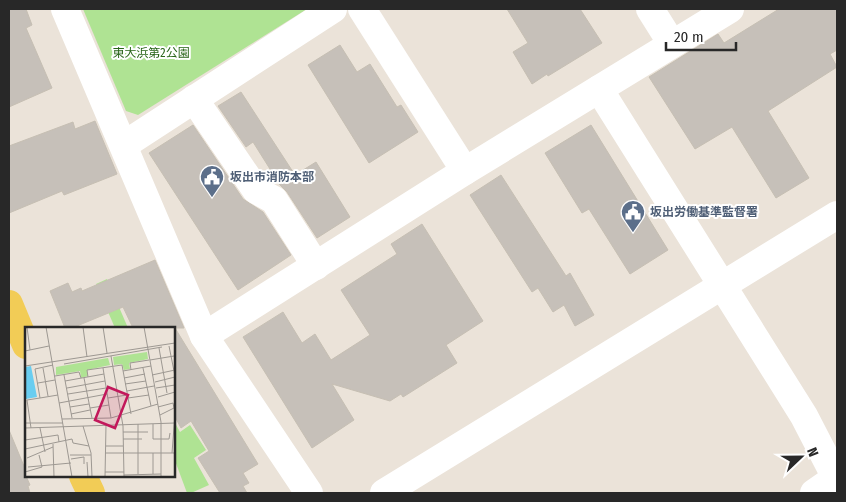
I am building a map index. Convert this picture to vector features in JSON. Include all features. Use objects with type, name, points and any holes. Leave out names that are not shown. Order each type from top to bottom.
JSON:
[{"type":"main road","points":[[9,304],[25,343]]},
{"type":"main road","points":[[84,477],[91,493]]},
{"type":"street","points":[[65,9],[204,336],[309,493]]},
{"type":"street","points":[[124,145],[333,9]]},
{"type":"street","points":[[362,9],[465,171]]},
{"type":"street","points":[[650,9],[672,44]]},
{"type":"street","points":[[204,336],[465,171],[730,9]]},
{"type":"street","points":[[599,89],[804,416],[837,478],[814,493]]},
{"type":"street","points":[[194,99],[256,190],[274,200],[316,266]]},
{"type":"street","points":[[384,493],[837,215]]},
{"type":"green space","name":"東大浜第2公園","points":[[83,9],[307,9],[138,115],[126,111]]},
{"type":"green space","points":[[107,279],[128,327],[115,327],[96,284]]},
{"type":"green space","points":[[175,423],[180,432],[190,425],[206,450],[194,458],[209,485],[187,493],[175,461]]},
{"type":"building","points":[[9,9],[26,9],[32,25],[26,28],[52,88],[9,107]]},
{"type":"building","points":[[507,9],[580,9],[602,43],[532,84],[513,52],[528,43]]},
{"type":"building","points":[[779,9],[837,9],[837,50],[830,54],[837,67],[768,111],[809,178],[776,198],[732,127],[695,149],[649,77],[718,34],[724,43]]},
{"type":"building","points":[[340,45],[357,72],[370,64],[397,107],[401,105],[418,132],[369,163],[308,65]]},
{"type":"building","points":[[241,92],[295,175],[316,162],[350,217],[317,238],[253,142],[246,147],[218,106]]},
{"type":"building","points":[[95,121],[117,174],[64,195],[62,191],[9,213],[9,146],[73,122],[75,129]]},
{"type":"building","points":[[193,125],[243,199],[263,212],[291,255],[238,290],[149,153]]},
{"type":"building","points":[[591,125],[668,250],[630,274],[589,209],[582,213],[545,153]]},
{"type":"building","points":[[501,175],[566,276],[570,273],[594,315],[575,326],[564,305],[553,312],[538,288],[532,292],[470,195]]},
{"type":"building","points":[[422,224],[483,321],[446,345],[457,363],[403,397],[401,394],[390,401],[332,384],[354,420],[312,448],[243,337],[283,312],[302,343],[315,334],[331,360],[370,335],[341,290],[397,254],[391,244]]},
{"type":"building","points":[[155,260],[184,328],[133,327],[123,307],[74,327],[65,327],[50,291],[68,283],[72,292],[81,288],[82,291]]},
{"type":"building","points":[[175,328],[258,464],[243,473],[249,483],[243,486],[247,493],[220,493],[198,458],[209,451],[191,421],[181,428],[175,417]]},
{"type":"building","points":[[9,430],[25,469],[25,477],[30,485],[28,486],[30,493],[9,493]]},
{"type":"place","name":"坂出市消防本部","points":[[212,198]]},
{"type":"place","name":"坂出労働基準監督署","points":[[633,233]]}]
